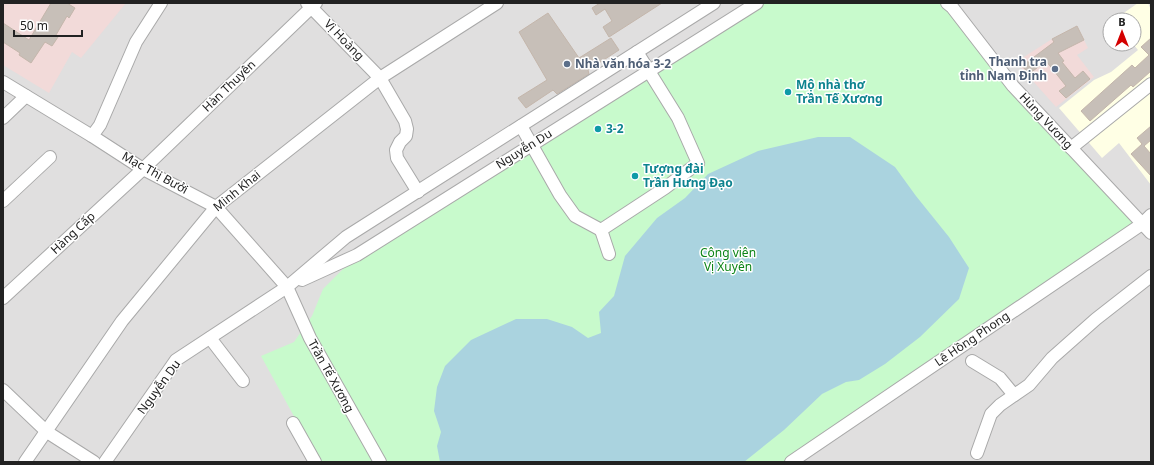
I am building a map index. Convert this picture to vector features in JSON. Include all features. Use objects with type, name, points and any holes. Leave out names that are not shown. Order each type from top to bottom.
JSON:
[{"type":"street","points":[[92,136],[100,125],[136,42],[161,3]]},
{"type":"street","name":"Minh Khai","points":[[25,462],[122,321],[216,206],[380,78],[497,3]]},
{"type":"street","name":"Nguyễn Du","points":[[105,462],[176,360],[287,287],[346,237],[714,3]]},
{"type":"street","name":"Nguyễn Du","points":[[287,287],[357,254],[757,3]]},
{"type":"street","name":"Vị Hoàng","points":[[311,4],[380,78]]},
{"type":"street","name":"Hàn Thuyên","points":[[143,168],[311,4]]},
{"type":"street","name":"Hùng Vương","points":[[953,4],[1013,86],[1151,233]]},
{"type":"street","points":[[601,230],[665,188],[698,163],[678,118],[637,52]]},
{"type":"street","points":[[380,78],[405,121],[408,129],[406,136],[400,142],[396,150],[397,158],[418,192]]},
{"type":"street","name":"Mạc Thị Bưởi","points":[[3,82],[143,168],[216,206],[287,287]]},
{"type":"street","points":[[1071,148],[1151,84]]},
{"type":"street","points":[[3,118],[26,96]]},
{"type":"street","points":[[521,126],[560,195],[575,216],[601,230],[609,254]]},
{"type":"street","points":[[3,201],[50,157]]},
{"type":"street","name":"Hàng Cấp","points":[[3,298],[143,168]]},
{"type":"street","name":"Lê Hồng Phong","points":[[791,462],[1142,224],[1151,215]]},
{"type":"street","points":[[978,453],[992,414],[1000,405],[1029,385],[1052,358],[1096,319],[1151,276]]},
{"type":"street","name":"Trần Tế Xương","points":[[287,287],[310,338],[380,462]]},
{"type":"street","points":[[210,338],[243,381]]},
{"type":"street","points":[[972,361],[1000,378],[1014,395]]},
{"type":"street","points":[[3,390],[47,432],[94,462]]},
{"type":"street","points":[[293,423],[315,462]]},
{"type":"shaded area","points":[[3,3],[1151,3],[1151,462],[3,462]]},
{"type":"shaded area","points":[[3,3],[126,3],[81,58],[72,52],[49,93],[3,65]]},
{"type":"shaded area","points":[[1138,3],[1148,3],[1151,10],[1151,185],[1119,143],[1102,158],[1059,108],[1094,80],[1111,72],[1136,52],[1142,52],[1142,12],[1125,12]]},
{"type":"shaded area","name":"Thanh tra tỉnh Nam Định","points":[[1077,26],[1088,48],[1077,55],[1094,77],[1056,107],[1016,62],[1052,39]]},
{"type":"green space","name":"Công viên Vị Xuyên","points":[[757,3],[947,3],[1013,86],[1142,224],[788,462],[319,462],[261,356],[294,342],[312,316],[323,289],[357,255]]},
{"type":"water","points":[[818,137],[850,137],[895,167],[949,237],[969,268],[959,299],[920,337],[885,364],[859,380],[846,382],[822,394],[784,430],[744,462],[440,462],[437,446],[441,432],[434,411],[437,387],[445,366],[471,340],[516,319],[547,319],[572,327],[588,338],[601,333],[599,312],[614,296],[625,256],[657,218],[685,198],[708,174],[758,151]]},
{"type":"building","points":[[51,3],[67,3],[75,8],[69,18],[67,16],[56,35],[58,37],[52,46],[45,42],[31,63],[19,55],[20,53],[3,42],[3,23],[29,40]]},
{"type":"building","points":[[600,3],[662,3],[609,37],[603,27],[612,21],[605,9],[596,15],[592,8]]},
{"type":"building","name":"Nhà văn hóa 3-2","points":[[548,13],[579,58],[611,38],[619,50],[588,70],[589,74],[557,94],[553,90],[526,108],[518,98],[547,80],[519,32]]},
{"type":"building","points":[[1077,26],[1084,40],[1058,53],[1064,61],[1062,62],[1075,78],[1083,71],[1090,79],[1066,98],[1059,91],[1066,86],[1046,61],[1029,74],[1022,66],[1054,42],[1052,39]]},
{"type":"building","points":[[1151,38],[1151,71],[1133,87],[1131,85],[1090,121],[1081,111],[1132,65],[1135,68],[1149,55],[1142,46]]},
{"type":"building","points":[[1151,126],[1151,140],[1144,146],[1151,154],[1151,176],[1131,154],[1142,144],[1137,138]]},
{"type":"place","name":"Nhà văn hóa 3-2","points":[[567,64]]},
{"type":"place","name":"Thanh tra tỉnh Nam Định","points":[[1055,69]]},
{"type":"place","name":"Mộ nhà thơ Trần Tế Xương","points":[[788,92]]},
{"type":"place","name":"3-2","points":[[598,129]]},
{"type":"place","name":"Tượng đài Trần Hưng Đạo","points":[[635,176]]}]
